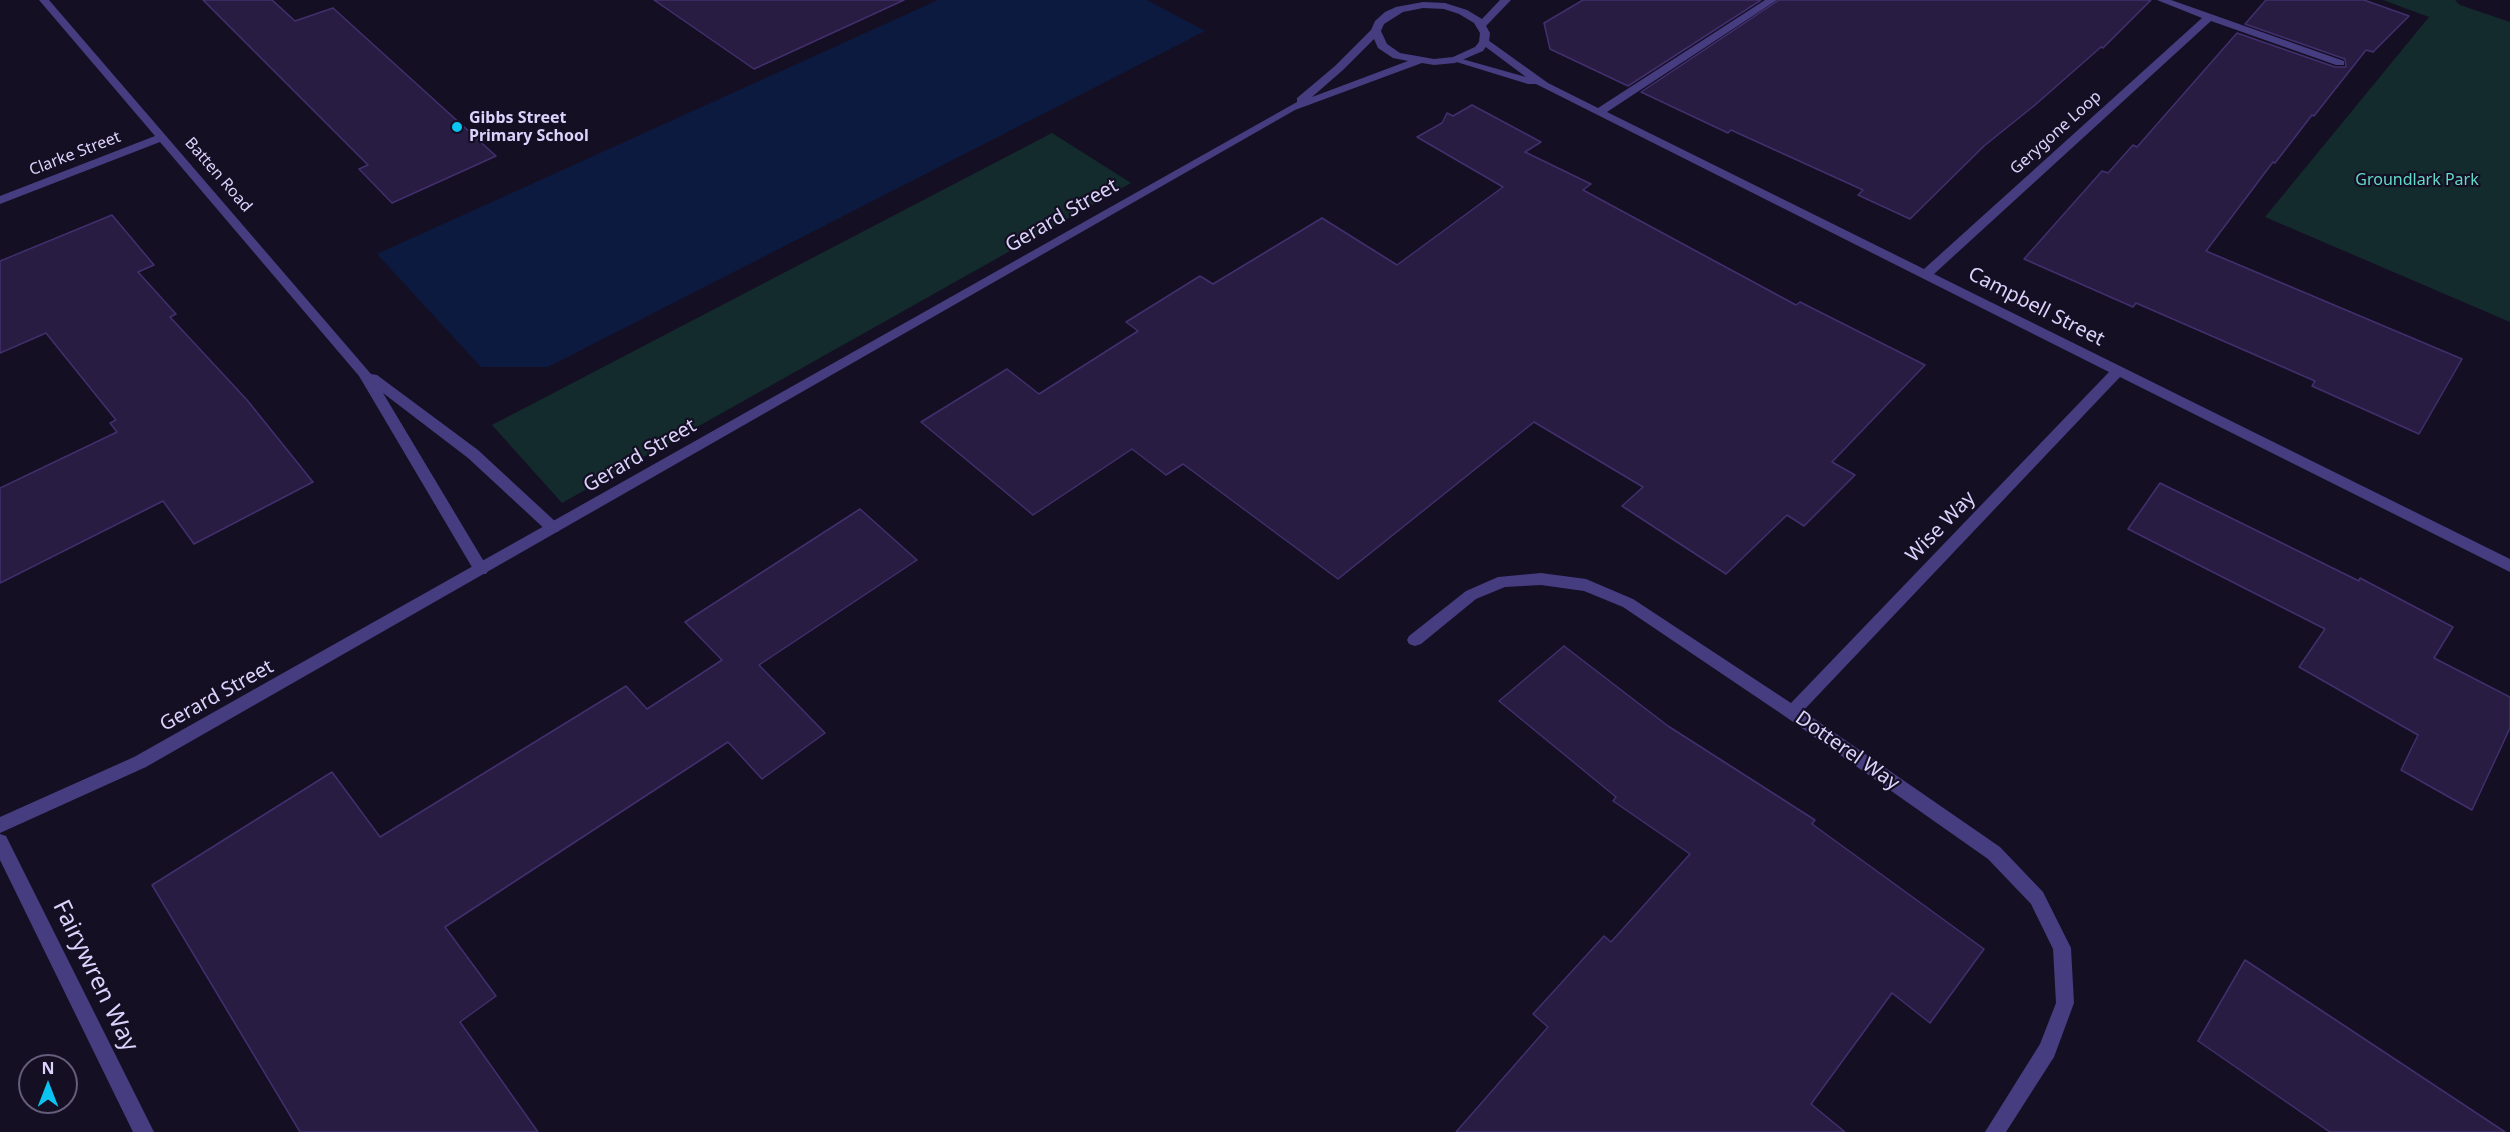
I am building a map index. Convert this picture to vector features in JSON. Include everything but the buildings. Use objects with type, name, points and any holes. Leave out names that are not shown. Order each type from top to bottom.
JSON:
[{"type":"street","name":"Batten Road","points":[[44,0],[364,373],[481,570]]},
{"type":"street","points":[[1445,6],[1458,0]]},
{"type":"street","points":[[1481,26],[1506,0]]},
{"type":"street","points":[[1599,112],[1772,0]]},
{"type":"street","points":[[2162,0],[2340,63]]},
{"type":"street","name":"Gerard Street","points":[[1291,108],[1339,68],[1376,31],[1379,23],[1389,14],[1423,4],[1445,6]]},
{"type":"street","points":[[1376,31],[1383,46],[1397,56],[1418,61],[1455,60],[1479,49],[1484,42],[1485,33],[1478,21],[1463,12],[1445,6]]},
{"type":"street","name":"Gerygone Loop","points":[[1926,274],[2209,17]]},
{"type":"street","name":"Campbell Street","points":[[1484,42],[1544,85],[2510,566]]},
{"type":"street","name":"Campbell Street","points":[[1455,60],[1544,85]]},
{"type":"street","name":"Gerard Street","points":[[0,825],[140,762],[1291,108],[1418,61]]},
{"type":"street","name":"Clarke Street","points":[[0,200],[162,137]]},
{"type":"street","name":"Wise Way","points":[[1792,712],[2119,370]]},
{"type":"street","name":"Batten Road","points":[[364,373],[473,454],[554,528]]},
{"type":"street","name":"Dotterel Way","points":[[1415,640],[1471,596],[1503,581],[1542,579],[1586,585],[1628,603],[1792,712],[1994,853],[2037,898],[2062,948],[2065,1003],[2047,1050],[1995,1132]]},
{"type":"street","name":"Fairywren Way","points":[[0,842],[144,1132]]},
{"type":"green space","name":"Groundlark Park","points":[[2383,0],[2455,0],[2460,5],[2510,22],[2510,322],[2265,217],[2429,17]]},
{"type":"green space","points":[[1052,133],[1131,183],[562,503],[492,425]]},
{"type":"water","points":[[938,0],[1147,0],[1205,31],[548,367],[481,367],[377,254]]},
{"type":"place","name":"Gibbs Street Primary School","points":[[457,127]]}]
